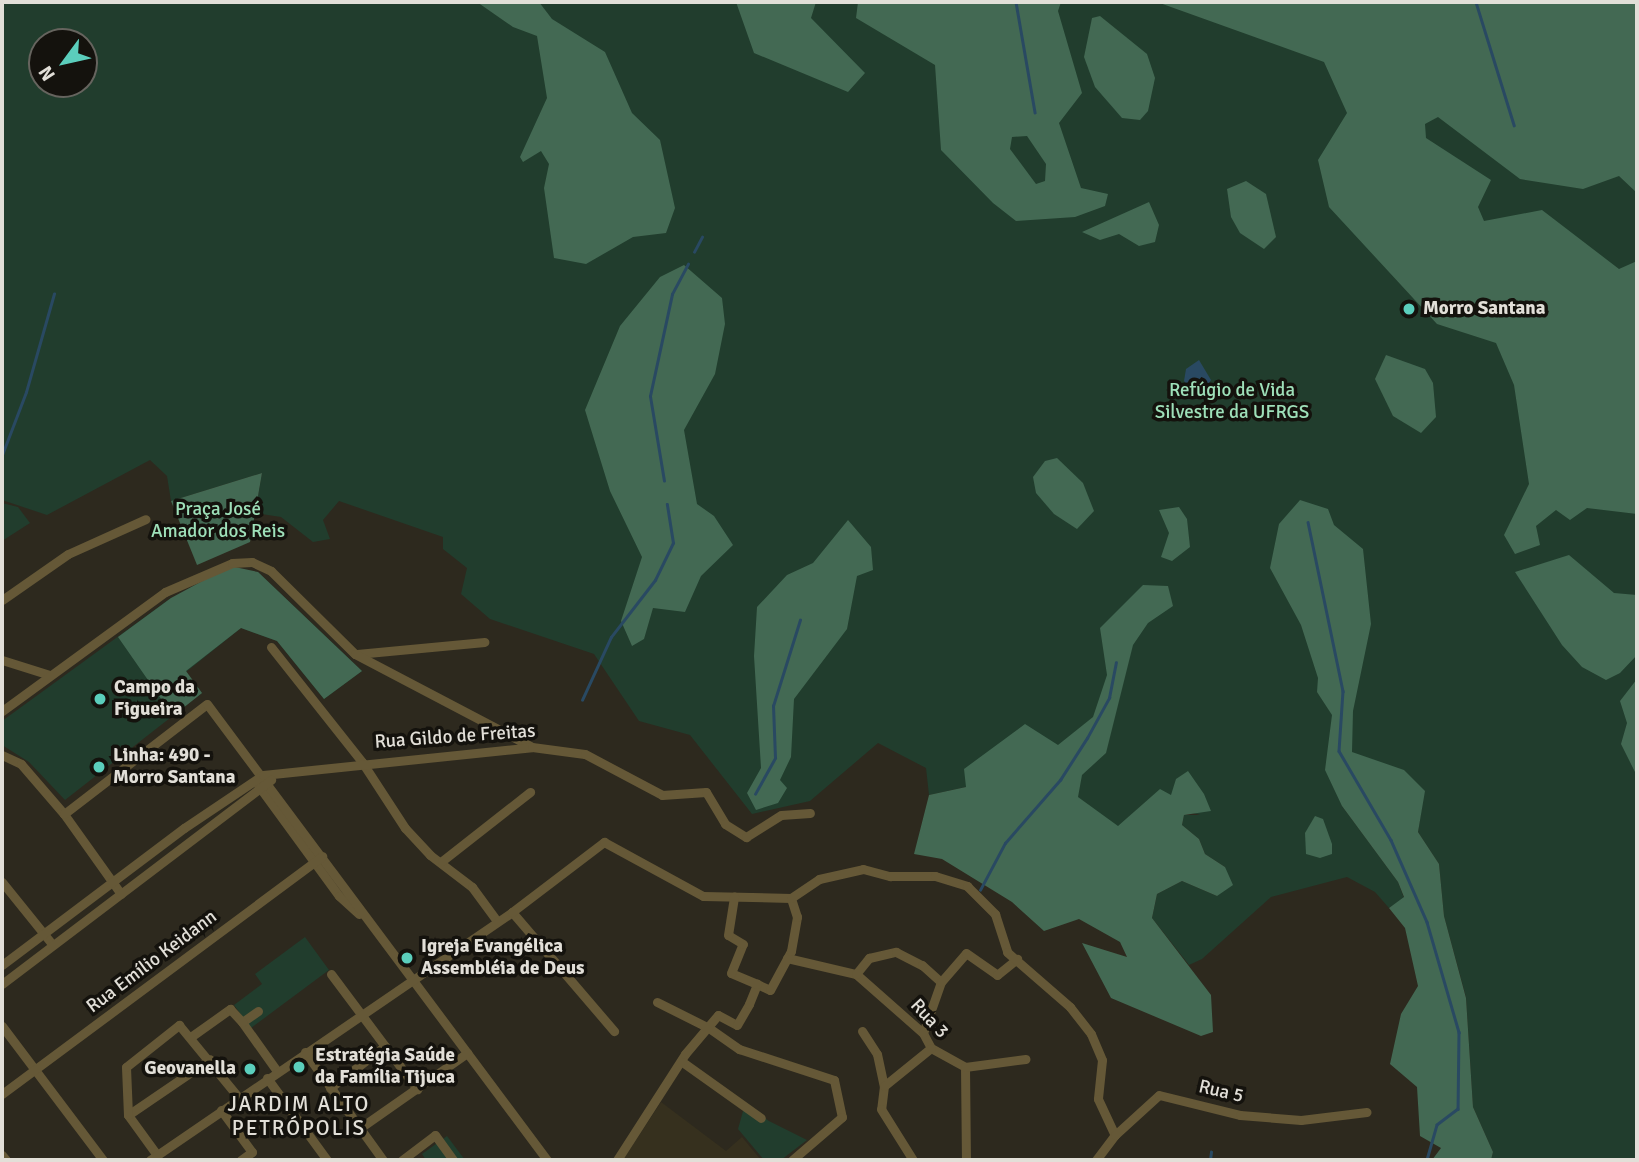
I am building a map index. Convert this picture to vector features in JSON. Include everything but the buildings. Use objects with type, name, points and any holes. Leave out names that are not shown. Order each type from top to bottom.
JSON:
[{"type":"street","points":[[2,600],[68,554],[146,519]]},
{"type":"street","points":[[2,711],[165,592],[232,563],[252,562],[271,571],[355,654],[532,747]]},
{"type":"street","points":[[355,654],[484,642]]},
{"type":"street","points":[[271,647],[362,762],[405,828],[472,887],[497,921]]},
{"type":"street","points":[[2,660],[50,675]]},
{"type":"street","points":[[64,814],[207,704],[323,856],[363,917],[547,1160]]},
{"type":"street","name":"Rua Gildo de Freitas","points":[[263,776],[362,762],[532,747],[585,754],[661,795],[706,792],[725,824],[746,837],[781,815],[810,813]]},
{"type":"street","points":[[2,755],[21,764],[64,814],[121,894]]},
{"type":"street","points":[[2,984],[260,791],[263,776]]},
{"type":"street","points":[[2,965],[184,828],[263,776]]},
{"type":"street","points":[[260,791],[339,896],[363,917]]},
{"type":"street","points":[[442,861],[530,792]]},
{"type":"street","points":[[184,828],[194,840]]},
{"type":"street","points":[[239,1098],[192,1035],[179,1025],[127,1065],[128,1115],[153,1158],[305,1052],[361,1012],[512,912],[604,842],[703,896],[792,898],[820,879],[863,869],[890,876],[935,876],[967,886],[994,913],[1007,952],[1070,1007],[1091,1034],[1102,1060],[1098,1099],[1115,1135]]},
{"type":"street","name":"Rua Emílio Keidann","points":[[2,1094],[323,856]]},
{"type":"street","points":[[2,882],[52,944]]},
{"type":"street","points":[[734,896],[728,935],[743,944],[731,973],[770,990],[787,958],[797,917],[792,898]]},
{"type":"street","points":[[512,912],[614,1031]]},
{"type":"street","points":[[856,974],[869,958],[896,952],[922,965],[941,982]]},
{"type":"street","points":[[923,1033],[941,982],[967,952],[997,975],[1017,959]]},
{"type":"street","name":"Rua 3","points":[[787,958],[856,974],[923,1033],[931,1048],[965,1066]]},
{"type":"street","points":[[331,974],[417,1089]]},
{"type":"street","points":[[617,1160],[681,1061],[718,1015],[737,1026],[757,984]]},
{"type":"street","points":[[657,1002],[709,1028],[739,1049],[799,1071],[824,1074],[836,1085],[842,1116],[820,1133],[817,1142],[798,1159]]},
{"type":"street","points":[[192,1035],[230,1009],[277,1071]]},
{"type":"street","points":[[242,1023],[258,1011]]},
{"type":"street","points":[[2,1026],[103,1160]]},
{"type":"street","points":[[862,1031],[877,1054],[884,1086],[881,1109],[913,1160]]},
{"type":"street","points":[[330,1088],[385,1046]]},
{"type":"street","points":[[884,1086],[931,1048]]},
{"type":"street","points":[[305,1052],[383,1160]]},
{"type":"street","points":[[360,1128],[467,1053]]},
{"type":"street","points":[[128,1115],[210,1059]]},
{"type":"street","points":[[966,1160],[965,1066],[1025,1059]]},
{"type":"street","points":[[681,1061],[761,1118]]},
{"type":"street","points":[[267,1078],[327,1160]]},
{"type":"street","name":"Rua 5","points":[[1096,1160],[1115,1135],[1159,1095],[1252,1116],[1301,1120],[1367,1112]]},
{"type":"street","points":[[221,1110],[252,1152],[241,1160]]},
{"type":"street","points":[[402,1160],[435,1135],[453,1160]]},
{"type":"street","points":[[2,1155],[6,1160]]},
{"type":"shaded area","points":[[661,1102],[726,1151],[742,1137],[761,1160],[623,1160]]},
{"type":"green space","name":"Refúgio de Vida Silvestre da UFRGS","points":[[2,2],[1637,2],[1637,1160],[1491,1160],[1493,1152],[1473,1107],[1466,997],[1444,916],[1439,864],[1418,832],[1422,805],[1342,806],[1398,882],[1404,898],[1389,908],[1375,892],[1347,877],[1271,897],[1202,959],[1189,965],[1152,918],[1157,894],[1182,881],[1217,896],[1225,867],[1205,854],[1199,839],[1182,825],[1184,815],[1200,815],[1148,800],[1118,827],[1078,798],[966,787],[929,795],[926,768],[878,743],[810,801],[752,814],[690,735],[639,721],[594,654],[490,619],[461,594],[467,568],[443,549],[443,537],[339,501],[323,520],[330,539],[313,542],[281,517],[255,513],[262,473],[171,501],[167,476],[150,460],[47,515],[2,500]]},
{"type":"green space","points":[[477,2],[539,2],[552,19],[605,52],[632,113],[660,140],[675,208],[666,233],[633,237],[586,264],[554,258],[544,188],[549,164],[541,151],[523,162],[520,157],[547,98],[537,36],[513,27]]},
{"type":"green space","points":[[736,2],[816,2],[811,18],[865,73],[848,92],[754,53]]},
{"type":"green space","points":[[858,2],[1061,2],[1058,11],[1082,93],[1059,123],[1081,188],[1108,194],[1105,206],[1075,217],[1016,221],[993,203],[941,150],[935,65],[856,18]],"holes":[[[1027,136],[1046,164],[1045,181],[1036,184],[1010,149],[1012,137]]]},
{"type":"green space","points":[[1157,2],[1637,2],[1637,193],[1619,176],[1583,189],[1520,179],[1438,117],[1425,124],[1426,138],[1491,180],[1478,207],[1484,221],[1542,210],[1619,269],[1637,261],[1637,514],[1587,508],[1570,520],[1556,510],[1536,526],[1540,545],[1515,554],[1504,535],[1529,484],[1514,385],[1496,343],[1437,324],[1329,207],[1318,160],[1347,113],[1324,62]]},
{"type":"green space","points":[[1100,16],[1147,54],[1155,78],[1148,111],[1140,120],[1122,118],[1095,87],[1084,57],[1092,18]]},
{"type":"green space","points":[[1246,181],[1266,194],[1276,237],[1264,249],[1240,233],[1231,217],[1227,189]]},
{"type":"green space","points":[[1149,202],[1159,225],[1155,242],[1139,246],[1119,234],[1100,240],[1082,232]]},
{"type":"green space","points":[[684,265],[722,298],[725,324],[715,374],[684,430],[697,504],[714,516],[733,545],[701,576],[685,612],[653,608],[644,639],[632,646],[621,621],[642,557],[610,491],[585,410],[620,326],[660,277]]},
{"type":"green space","points":[[1386,355],[1425,369],[1433,383],[1436,417],[1421,433],[1393,416],[1375,379]]},
{"type":"green space","points":[[1057,458],[1083,483],[1094,511],[1077,529],[1054,514],[1036,493],[1033,477],[1045,461]]},
{"type":"green space","name":"Praça José Amador dos Reis","points":[[262,473],[250,542],[197,565],[171,501]]},
{"type":"green space","points":[[1300,500],[1328,509],[1334,525],[1363,549],[1371,624],[1353,711],[1352,752],[1404,770],[1425,791],[1418,832],[1439,864],[1444,916],[1466,998],[1473,1107],[1493,1152],[1491,1160],[1432,1160],[1441,1148],[1420,1136],[1417,1087],[1390,1064],[1401,1014],[1418,986],[1405,928],[1389,908],[1404,897],[1398,882],[1342,806],[1325,770],[1332,715],[1317,692],[1318,678],[1301,625],[1270,568],[1279,524]]},
{"type":"green space","points":[[2,503],[18,507],[30,523],[2,541]]},
{"type":"green space","points":[[1179,507],[1187,519],[1190,547],[1172,561],[1161,557],[1169,533],[1159,510]]},
{"type":"green space","points":[[848,520],[871,547],[873,570],[857,576],[847,629],[794,699],[791,757],[780,780],[787,788],[778,803],[756,810],[747,793],[761,768],[754,656],[757,607],[787,575],[813,563]]},
{"type":"green space","points":[[1569,555],[1614,593],[1637,595],[1637,655],[1620,673],[1606,680],[1582,667],[1562,645],[1515,572]]},
{"type":"green space","points":[[230,566],[258,572],[362,671],[324,699],[277,641],[241,628],[186,671],[202,693],[173,716],[118,637],[171,598]]},
{"type":"green space","points":[[258,572],[362,671],[324,699],[277,641],[241,628],[186,672],[202,693],[65,800],[29,762],[2,745],[2,721],[171,598]]},
{"type":"green space","points":[[1143,585],[1168,586],[1173,606],[1148,623],[1133,645],[1106,753],[1082,775],[1078,797],[1118,826],[1160,789],[1171,795],[1176,779],[1188,771],[1204,794],[1211,811],[1184,815],[1182,825],[1199,839],[1205,854],[1225,867],[1233,885],[1217,896],[1182,881],[1157,894],[1152,918],[1211,995],[1213,1032],[1201,1036],[1111,998],[1082,943],[1127,957],[1120,942],[1079,919],[1044,931],[1012,902],[942,859],[914,854],[929,795],[966,787],[964,769],[1025,724],[1058,745],[1093,717],[1107,675],[1100,628]]},
{"type":"green space","points":[[1637,679],[1637,776],[1621,744],[1627,723],[1620,701]]},
{"type":"green space","points":[[1315,816],[1323,819],[1332,844],[1332,854],[1320,858],[1306,854],[1305,833]]},
{"type":"green space","points":[[305,937],[329,970],[251,1028],[234,1005],[262,984],[255,974]]},
{"type":"green space","points":[[745,1104],[769,1121],[807,1140],[781,1160],[764,1160],[738,1129]]},
{"type":"green space","points":[[447,1136],[465,1160],[426,1160],[422,1154]]},
{"type":"water","points":[[1199,360],[1211,380],[1202,394],[1194,394],[1184,381],[1186,369]]},
{"type":"waterway","points":[[1016,2],[1035,112]]},
{"type":"waterway","points":[[1476,2],[1514,125]]},
{"type":"waterway","points":[[694,252],[702,237]]},
{"type":"waterway","points":[[664,481],[650,396],[672,294],[688,264]]},
{"type":"waterway","points":[[2,455],[26,392],[54,294]]},
{"type":"waterway","points":[[582,700],[611,637],[655,580],[673,543],[667,504]]},
{"type":"waterway","points":[[1308,522],[1343,691],[1339,751],[1391,840],[1427,922],[1459,1032],[1458,1109],[1437,1125],[1427,1160]]},
{"type":"waterway","points":[[755,794],[775,758],[773,706],[800,620]]},
{"type":"waterway","points":[[980,890],[1005,843],[1060,780],[1087,738],[1109,698],[1116,663]]},
{"type":"waterway","points":[[1210,1160],[1211,1152]]},
{"type":"place","name":"Morro Santana","points":[[1409,309]]},
{"type":"place","name":"Campo da Figueira","points":[[100,699]]},
{"type":"place","name":"Linha: 490 - Morro Santana","points":[[99,767]]},
{"type":"place","name":"Igreja Evangélica Assembléia de Deus","points":[[407,958]]},
{"type":"place","name":"Estratégia Saúde da Família Tijuca","points":[[299,1067]]},
{"type":"place","name":"Geovanella","points":[[250,1069]]},
{"type":"district","name":"JARDIM ALTO PETRÓPOLIS","points":[[299,1116]]}]
